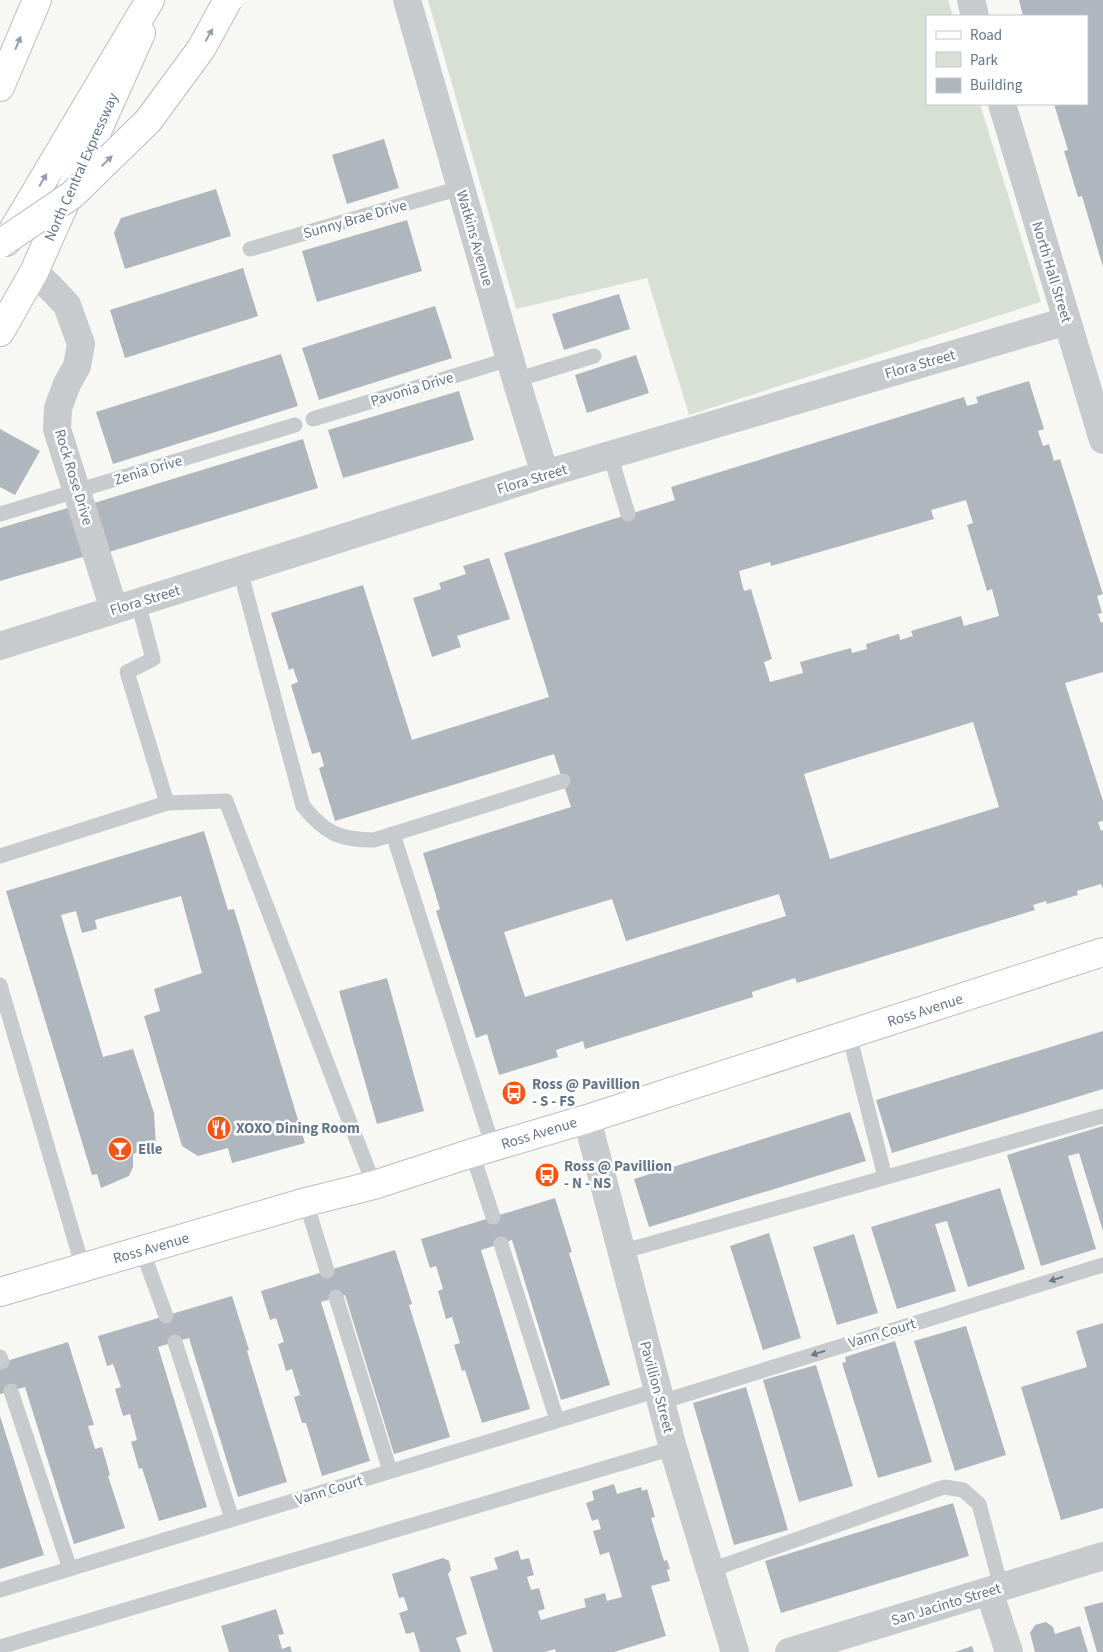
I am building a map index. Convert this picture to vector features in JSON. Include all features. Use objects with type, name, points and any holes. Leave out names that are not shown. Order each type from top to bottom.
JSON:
[{"type":"main road","points":[[0,87],[37,0]]},
{"type":"main road","points":[[0,252],[150,0]]},
{"type":"main road","name":"North Central Expressway","points":[[0,332],[34,272],[156,0]]},
{"type":"main road","points":[[0,244],[72,195],[148,121],[202,49],[228,0]]},
{"type":"main road","name":"Ross Avenue","points":[[0,1292],[306,1202],[374,1185],[586,1119],[1103,952]]},
{"type":"street","name":"Watkins Avenue","points":[[407,0],[460,188],[545,474]]},
{"type":"street","points":[[971,0],[976,15]]},
{"type":"street","name":"North Hall Street","points":[[1002,105],[1067,321],[1098,403],[1103,440]]},
{"type":"street","name":"Rock Rose Drive","points":[[34,272],[67,305],[81,344],[77,366],[67,384],[58,408],[57,429],[78,491],[126,606]]},
{"type":"street","name":"Flora Street","points":[[0,646],[545,474],[1067,321]]},
{"type":"street","name":"Pavillion Street","points":[[586,1119],[673,1448],[712,1570],[735,1652]]},
{"type":"street","name":"San Jacinto Street","points":[[789,1652],[1103,1556]]},
{"type":"street","points":[[995,1589],[1009,1652]]},
{"type":"lane","name":"Sunny Brae Drive","points":[[250,250],[460,188]]},
{"type":"lane","name":"Pavonia Drive","points":[[313,419],[513,370],[594,356]]},
{"type":"lane","name":"Zenia Drive","points":[[0,514],[295,425]]},
{"type":"lane","points":[[610,455],[628,514]]},
{"type":"lane","points":[[240,570],[302,806],[316,822],[334,834],[353,840],[374,840],[563,781]]},
{"type":"lane","points":[[126,606],[153,659],[127,672],[167,804]]},
{"type":"lane","points":[[0,856],[167,804],[226,801],[374,1185]]},
{"type":"lane","points":[[393,834],[483,1150],[493,1217]]},
{"type":"lane","points":[[0,986],[83,1268]]},
{"type":"lane","points":[[849,1034],[885,1177]]},
{"type":"lane","points":[[621,1252],[1103,1116]]},
{"type":"lane","points":[[306,1202],[327,1271]]},
{"type":"lane","points":[[501,1244],[556,1420]]},
{"type":"lane","points":[[142,1250],[166,1316]]},
{"type":"lane","name":"Vann Court","points":[[0,1590],[556,1420],[659,1396],[1103,1265]]},
{"type":"lane","points":[[336,1297],[390,1471]]},
{"type":"lane","points":[[175,1342],[232,1519]]},
{"type":"lane","points":[[11,1391],[70,1569]]},
{"type":"lane","points":[[0,1648],[673,1448]]},
{"type":"lane","points":[[712,1570],[944,1487],[962,1490],[979,1504],[995,1589]]},
{"type":"green space","points":[[428,0],[948,0],[953,15],[926,15],[926,105],[980,105],[1041,302],[689,415],[647,278],[516,309]]},
{"type":"building","points":[[1019,0],[1103,0],[1103,267],[1082,196],[1078,197],[1064,151],[1068,150],[1054,105],[1088,105],[1088,15],[1023,15]]},
{"type":"building","points":[[384,139],[399,188],[347,204],[332,155]]},
{"type":"building","points":[[216,189],[231,236],[125,269],[114,233],[121,218]]},
{"type":"building","points":[[407,220],[422,271],[317,302],[302,251]]},
{"type":"building","points":[[243,268],[258,316],[125,358],[110,310]]},
{"type":"building","points":[[619,294],[630,329],[564,350],[552,314]]},
{"type":"building","points":[[435,306],[452,358],[319,400],[302,348]]},
{"type":"building","points":[[281,354],[298,406],[113,464],[96,412]]},
{"type":"building","points":[[636,355],[649,393],[587,413],[575,375]]},
{"type":"building","points":[[1029,381],[1044,429],[1038,431],[1043,446],[1049,444],[1054,461],[1060,459],[1103,594],[1097,596],[1102,613],[1098,614],[1101,623],[1103,622],[1103,672],[1065,683],[1103,801],[1103,821],[1098,822],[1101,831],[1103,830],[1103,889],[1101,884],[1077,891],[1078,895],[1047,904],[1046,901],[1033,905],[1035,910],[797,983],[795,978],[752,992],[753,997],[585,1049],[583,1041],[556,1050],[558,1057],[499,1075],[487,1034],[476,1038],[436,911],[440,909],[423,853],[571,807],[554,754],[335,821],[319,768],[324,766],[320,752],[312,754],[291,685],[298,682],[293,668],[289,670],[271,613],[363,585],[412,740],[549,697],[504,553],[675,500],[671,487],[964,397],[967,406],[978,403],[976,397]],"holes":[[[966,500],[973,523],[967,525],[987,591],[992,589],[999,616],[964,626],[961,616],[911,631],[913,636],[900,640],[899,634],[866,644],[867,649],[852,653],[851,648],[800,662],[803,673],[770,682],[764,662],[772,659],[751,589],[744,591],[739,571],[770,562],[771,566],[934,519],[931,510]],[[973,722],[999,807],[830,859],[804,774]],[[779,894],[786,916],[525,997],[504,932],[612,899],[626,941]]]},
{"type":"building","points":[[459,391],[474,440],[343,478],[328,430]]},
{"type":"building","points":[[0,429],[40,451],[15,495],[0,487]]},
{"type":"building","points":[[303,439],[318,488],[109,552],[94,503]]},
{"type":"building","points":[[71,507],[86,556],[0,581],[0,528]]},
{"type":"building","points":[[489,558],[510,619],[457,636],[461,647],[432,657],[413,598],[441,589],[439,583],[466,574],[463,566]]},
{"type":"building","points":[[204,831],[228,910],[234,909],[305,1143],[232,1163],[228,1148],[198,1156],[182,1146],[144,1016],[160,1011],[154,989],[202,973],[181,896],[95,920],[97,929],[82,933],[76,911],[61,915],[103,1057],[133,1049],[154,1113],[156,1147],[133,1154],[133,1167],[129,1176],[101,1188],[97,1174],[92,1175],[6,891]]},
{"type":"building","points":[[387,978],[424,1111],[377,1124],[339,991]]},
{"type":"building","points":[[1103,1031],[1103,1089],[892,1153],[876,1100]]},
{"type":"building","points":[[850,1112],[866,1161],[649,1227],[634,1179]]},
{"type":"building","points":[[1103,1126],[1103,1231],[1079,1153],[1068,1156],[1096,1249],[1041,1266],[1007,1155]]},
{"type":"building","points":[[1000,1188],[1025,1269],[968,1287],[947,1221],[935,1224],[956,1291],[897,1309],[871,1227]]},
{"type":"building","points":[[555,1198],[572,1252],[569,1253],[610,1385],[561,1400],[512,1240],[481,1250],[530,1409],[482,1423],[465,1370],[462,1371],[454,1345],[460,1343],[452,1317],[446,1319],[438,1291],[443,1289],[436,1266],[430,1268],[421,1239]]},
{"type":"building","points":[[769,1233],[801,1338],[763,1350],[730,1246]]},
{"type":"building","points":[[854,1234],[878,1313],[837,1325],[813,1247]]},
{"type":"building","points":[[395,1250],[412,1304],[409,1305],[450,1437],[394,1454],[345,1295],[321,1302],[370,1461],[322,1476],[306,1423],[302,1423],[294,1397],[300,1395],[292,1369],[286,1371],[278,1344],[284,1342],[276,1318],[270,1320],[261,1291]]},
{"type":"building","points":[[232,1296],[287,1482],[238,1497],[189,1338],[158,1347],[207,1507],[159,1521],[142,1468],[139,1469],[131,1442],[137,1440],[130,1414],[123,1416],[115,1389],[121,1387],[113,1364],[107,1366],[98,1336]]},
{"type":"building","points":[[1103,1323],[1103,1508],[1061,1520],[1021,1387],[1087,1367],[1076,1331]]},
{"type":"building","points":[[966,1326],[1006,1455],[955,1471],[914,1341]]},
{"type":"building","points":[[895,1341],[932,1462],[878,1478],[842,1363],[846,1362],[845,1357]]},
{"type":"building","points":[[68,1342],[94,1425],[88,1426],[95,1449],[102,1447],[110,1475],[108,1476],[125,1528],[74,1544],[25,1387],[0,1394],[0,1363]]},
{"type":"building","points":[[816,1365],[853,1486],[799,1502],[763,1380]]},
{"type":"building","points":[[746,1387],[788,1530],[734,1545],[693,1403]]},
{"type":"building","points":[[0,1416],[44,1555],[0,1569]]},
{"type":"building","points":[[614,1484],[617,1494],[641,1487],[642,1491],[647,1489],[655,1517],[651,1518],[664,1561],[667,1560],[670,1569],[667,1570],[670,1581],[651,1586],[666,1636],[614,1652],[556,1652],[555,1649],[545,1652],[493,1652],[470,1577],[498,1569],[494,1558],[518,1550],[521,1560],[529,1558],[534,1575],[527,1577],[531,1590],[539,1588],[545,1609],[538,1611],[541,1620],[586,1607],[584,1599],[605,1593],[607,1601],[622,1597],[609,1552],[600,1555],[593,1531],[601,1529],[598,1519],[592,1521],[586,1503],[594,1500],[592,1491]]},
{"type":"building","points":[[953,1503],[969,1556],[781,1613],[765,1561]]},
{"type":"building","points":[[443,1558],[449,1561],[451,1570],[448,1574],[467,1634],[456,1638],[461,1652],[420,1652],[414,1632],[406,1634],[399,1613],[408,1610],[404,1597],[399,1598],[392,1574]]},
{"type":"building","points":[[1103,1602],[1103,1652],[1097,1652],[1084,1607]]},
{"type":"building","points":[[276,1609],[284,1634],[278,1635],[282,1649],[290,1646],[292,1652],[229,1652],[221,1626]]},
{"type":"building","points":[[1046,1622],[1053,1627],[1055,1634],[1080,1626],[1088,1652],[1035,1652],[1030,1633],[1035,1625]]},
{"type":"building","points":[[972,1646],[974,1652],[955,1652]]},
{"type":"place","name":"Ross @ Pavillion - S - FS","points":[[514,1093]]},
{"type":"place","name":"XOXO Dining Room","points":[[219,1128]]},
{"type":"place","name":"Elle","points":[[120,1149]]},
{"type":"place","name":"Ross @ Pavillion - N - NS","points":[[547,1175]]}]
